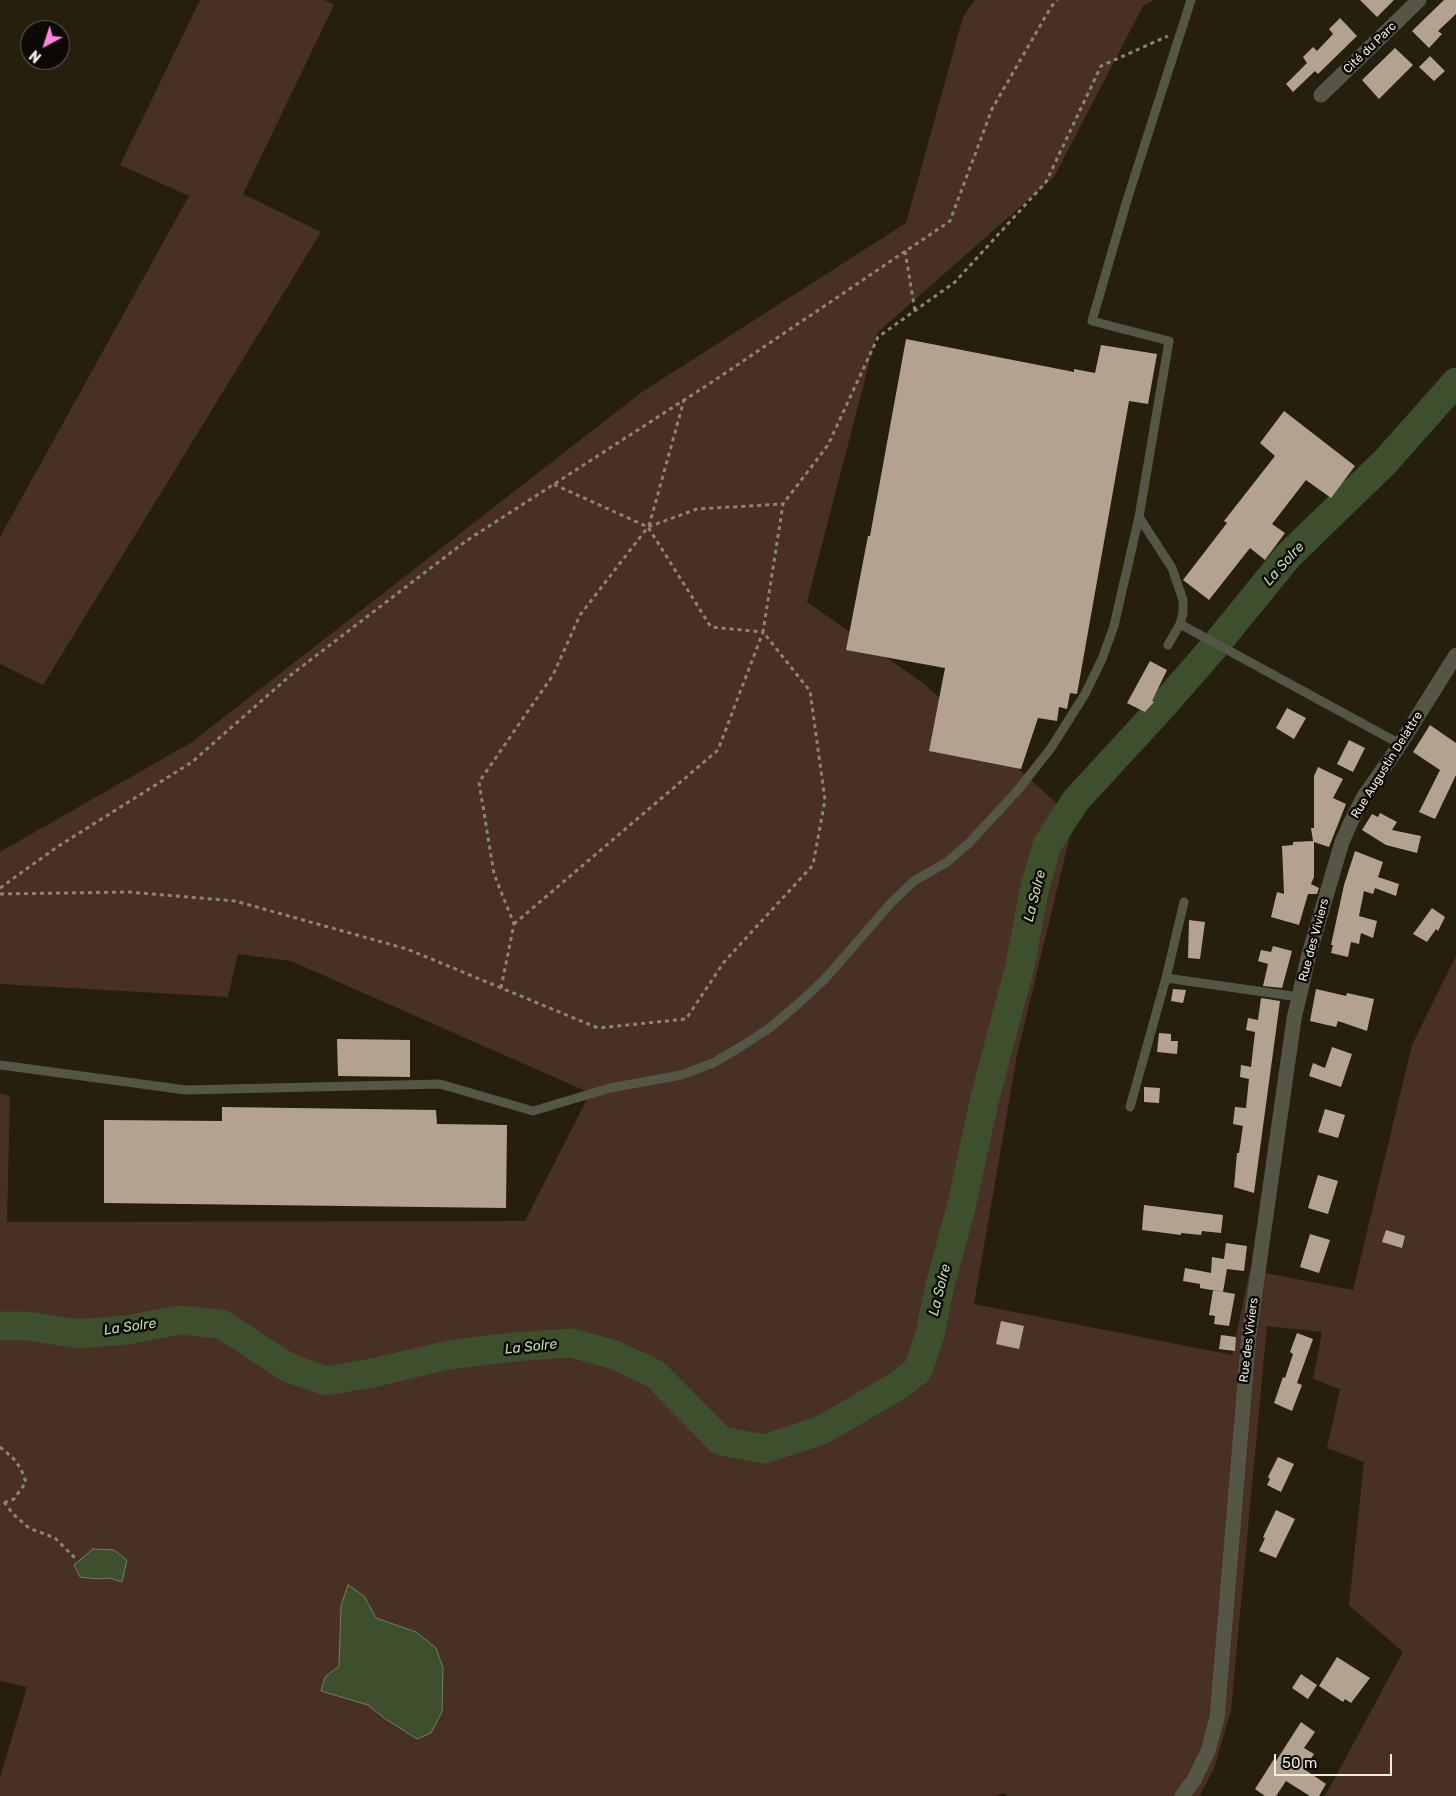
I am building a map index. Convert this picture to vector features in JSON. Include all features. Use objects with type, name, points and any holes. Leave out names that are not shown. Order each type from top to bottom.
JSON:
[{"type":"street","name":"Cité du Parc","points":[[1321,96],[1419,0]]},
{"type":"street","name":"Rue Augustin Delattre","points":[[1331,882],[1342,842],[1363,798],[1400,744],[1456,655]]},
{"type":"street","name":"Rue des Viviers","points":[[1182,1796],[1194,1780],[1208,1751],[1217,1718],[1249,1335],[1294,1019],[1309,954],[1331,882]]},
{"type":"lane","points":[[0,1065],[186,1090],[440,1084],[533,1111],[610,1088],[681,1076],[713,1063],[742,1046],[771,1027],[799,1003],[824,980],[892,902],[914,881],[947,862],[969,843],[995,816],[1051,748],[1085,694],[1102,659],[1114,626],[1139,517],[1169,341],[1092,321],[1127,200],[1191,0]]},
{"type":"lane","points":[[1139,517],[1172,568],[1183,600],[1183,613],[1180,624],[1168,645]]},
{"type":"lane","points":[[1180,624],[1400,744]]},
{"type":"lane","points":[[1130,1107],[1166,978],[1184,902]]},
{"type":"lane","points":[[1166,978],[1299,997]]},
{"type":"path","points":[[0,888],[57,848],[192,762],[292,674],[466,541],[685,399],[950,221],[992,109],[1051,6],[1057,0]]},
{"type":"path","points":[[514,924],[718,750],[763,632],[783,504],[828,445],[878,337],[956,282],[1046,182],[1102,66],[1182,29]]},
{"type":"path","points":[[905,251],[916,311]]},
{"type":"path","points":[[500,988],[514,924],[494,874],[479,782],[553,675],[580,615],[648,527],[685,399]]},
{"type":"path","points":[[0,894],[128,892],[235,902],[407,950],[598,1028],[686,1019],[724,962],[813,865],[825,800],[810,691],[763,632],[711,626],[648,527],[553,484]]},
{"type":"path","points":[[648,527],[697,509],[783,504]]},
{"type":"path","points":[[0,1447],[21,1469],[26,1482],[14,1499],[2,1503],[29,1528],[55,1538],[76,1559]]},
{"type":"shaded area","points":[[200,0],[324,0],[334,5],[243,194],[321,232],[43,685],[0,664],[0,537],[189,196],[120,165]]},
{"type":"shaded area","points":[[975,0],[1153,0],[1143,6],[1054,177],[877,333],[807,602],[923,683],[1074,819],[1017,1055],[974,1304],[1232,1355],[1250,1270],[1353,1290],[1412,1045],[1456,956],[1456,1796],[1325,1796],[1403,1652],[1349,1605],[1364,1462],[1327,1448],[1340,1389],[1313,1379],[1322,1332],[1267,1326],[1231,1710],[1214,1769],[1199,1796],[1007,1796],[1005,1793],[994,1796],[0,1796],[0,1778],[27,1687],[0,1681],[0,1094],[10,1096],[7,1222],[525,1221],[590,1093],[291,961],[238,954],[228,997],[0,984],[0,852],[192,742],[642,392],[906,223],[963,17]]},
{"type":"shaded area","points":[[93,1549],[114,1550],[127,1560],[122,1582],[110,1578],[80,1577],[74,1565]]},
{"type":"shaded area","points":[[348,1585],[364,1596],[376,1618],[416,1632],[436,1648],[443,1668],[442,1712],[431,1733],[417,1739],[384,1718],[368,1705],[321,1691],[325,1677],[339,1666],[341,1606]]},
{"type":"building","points":[[1360,0],[1394,0],[1377,17]]},
{"type":"building","points":[[1444,0],[1456,0],[1456,14],[1438,31],[1442,34],[1429,48],[1412,31]]},
{"type":"building","points":[[1340,18],[1357,36],[1318,74],[1315,71],[1293,92],[1286,84],[1307,63],[1303,57],[1313,47],[1317,51],[1333,34],[1329,29]]},
{"type":"building","points":[[1395,48],[1413,65],[1379,99],[1362,80]]},
{"type":"building","points":[[1430,56],[1445,71],[1434,81],[1419,67]]},
{"type":"building","points":[[906,339],[1074,372],[1074,369],[1095,373],[1101,345],[1157,354],[1148,404],[1129,401],[1077,694],[1070,693],[1067,709],[1059,707],[1057,721],[1038,718],[1021,769],[929,751],[945,668],[846,650],[868,536],[870,536]]},
{"type":"building","points":[[1284,411],[1355,466],[1331,498],[1306,480],[1272,524],[1285,533],[1265,560],[1250,548],[1209,600],[1183,580],[1227,523],[1224,521],[1275,456],[1260,443]]},
{"type":"building","points":[[1150,661],[1167,670],[1152,701],[1154,702],[1145,712],[1127,703]]},
{"type":"building","points":[[1287,708],[1306,718],[1294,739],[1276,728]]},
{"type":"building","points":[[1430,725],[1456,743],[1456,775],[1435,819],[1419,812],[1440,770],[1413,752]]},
{"type":"building","points":[[1349,740],[1365,748],[1353,772],[1337,764]]},
{"type":"building","points":[[1318,767],[1343,779],[1333,798],[1346,804],[1329,847],[1314,842],[1314,877],[1311,884],[1319,888],[1317,894],[1308,894],[1299,925],[1271,917],[1277,892],[1284,894],[1282,846],[1293,845],[1293,842],[1313,841],[1311,828],[1314,828],[1314,776]]},
{"type":"building","points":[[1380,813],[1397,822],[1392,830],[1421,836],[1417,853],[1386,845],[1362,830],[1372,814],[1378,817]]},
{"type":"building","points":[[1355,851],[1383,862],[1378,877],[1399,884],[1396,896],[1375,888],[1373,894],[1364,891],[1359,916],[1377,921],[1373,938],[1361,933],[1359,944],[1351,942],[1348,957],[1331,953],[1333,945],[1331,945],[1344,885]]},
{"type":"building","points":[[1432,908],[1445,917],[1438,931],[1436,929],[1427,942],[1413,934]]},
{"type":"building","points":[[1189,920],[1205,922],[1200,959],[1188,958]]},
{"type":"building","points":[[1273,946],[1292,951],[1282,988],[1263,986],[1268,964],[1258,961],[1261,950],[1271,952]]},
{"type":"building","points":[[1173,989],[1186,990],[1183,1003],[1171,1001]]},
{"type":"building","points":[[1316,989],[1346,996],[1347,993],[1374,999],[1367,1031],[1338,1021],[1336,1027],[1310,1021]]},
{"type":"building","points":[[1261,998],[1280,1001],[1254,1193],[1234,1187],[1237,1153],[1239,1153],[1243,1126],[1233,1124],[1235,1107],[1246,1108],[1249,1079],[1240,1077],[1241,1065],[1251,1067],[1255,1032],[1246,1030],[1248,1018],[1258,1020]]},
{"type":"building","points":[[1159,1033],[1171,1034],[1171,1041],[1178,1041],[1177,1054],[1157,1052]]},
{"type":"building","points":[[337,1039],[410,1040],[410,1077],[338,1076]]},
{"type":"building","points":[[1332,1047],[1352,1054],[1341,1087],[1309,1076],[1313,1063],[1325,1068]]},
{"type":"building","points":[[1144,1087],[1160,1088],[1159,1103],[1144,1102]]},
{"type":"building","points":[[222,1107],[436,1110],[437,1124],[507,1125],[506,1208],[104,1203],[104,1120],[222,1121]]},
{"type":"building","points":[[1325,1109],[1345,1115],[1338,1138],[1318,1132]]},
{"type":"building","points":[[1318,1175],[1338,1181],[1328,1214],[1308,1208]]},
{"type":"building","points":[[1144,1205],[1223,1215],[1221,1233],[1202,1231],[1201,1235],[1181,1233],[1181,1235],[1142,1230]]},
{"type":"building","points":[[1386,1230],[1405,1236],[1402,1248],[1382,1242]]},
{"type":"building","points":[[1310,1234],[1330,1240],[1319,1273],[1300,1267]]},
{"type":"building","points":[[1226,1243],[1247,1246],[1244,1271],[1227,1269],[1223,1292],[1200,1288],[1200,1284],[1183,1281],[1185,1268],[1211,1273],[1212,1257],[1224,1259]]},
{"type":"building","points":[[1213,1290],[1235,1294],[1229,1326],[1214,1324],[1215,1316],[1209,1315]]},
{"type":"building","points":[[1001,1321],[1024,1326],[1019,1349],[996,1344]]},
{"type":"building","points":[[1297,1333],[1313,1339],[1297,1383],[1302,1385],[1292,1411],[1274,1403],[1293,1354],[1290,1352]]},
{"type":"building","points":[[1221,1335],[1236,1337],[1235,1351],[1219,1349]]},
{"type":"building","points":[[1278,1457],[1294,1464],[1281,1492],[1267,1485],[1270,1479],[1268,1477]]},
{"type":"building","points":[[1276,1510],[1295,1519],[1276,1558],[1259,1551],[1265,1538],[1263,1537]]},
{"type":"building","points":[[1337,1657],[1370,1678],[1351,1703],[1345,1699],[1343,1702],[1319,1686]]},
{"type":"building","points":[[1301,1674],[1317,1685],[1308,1699],[1292,1688]]},
{"type":"building","points":[[1301,1722],[1315,1732],[1304,1748],[1314,1754],[1304,1769],[1326,1784],[1319,1796],[1310,1796],[1286,1781],[1276,1796],[1265,1796],[1255,1789]]},
{"type":"waterway","name":"La Solre","points":[[0,1326],[27,1326],[79,1334],[127,1330],[179,1320],[221,1324],[289,1368],[326,1381],[377,1372],[448,1355],[514,1347],[571,1343],[615,1355],[655,1374],[721,1441],[764,1449],[822,1430],[899,1385],[918,1370],[930,1334],[940,1285],[961,1208],[985,1097],[1020,966],[1035,887],[1047,845],[1076,800],[1214,647],[1288,556],[1385,462],[1456,382]]}]
